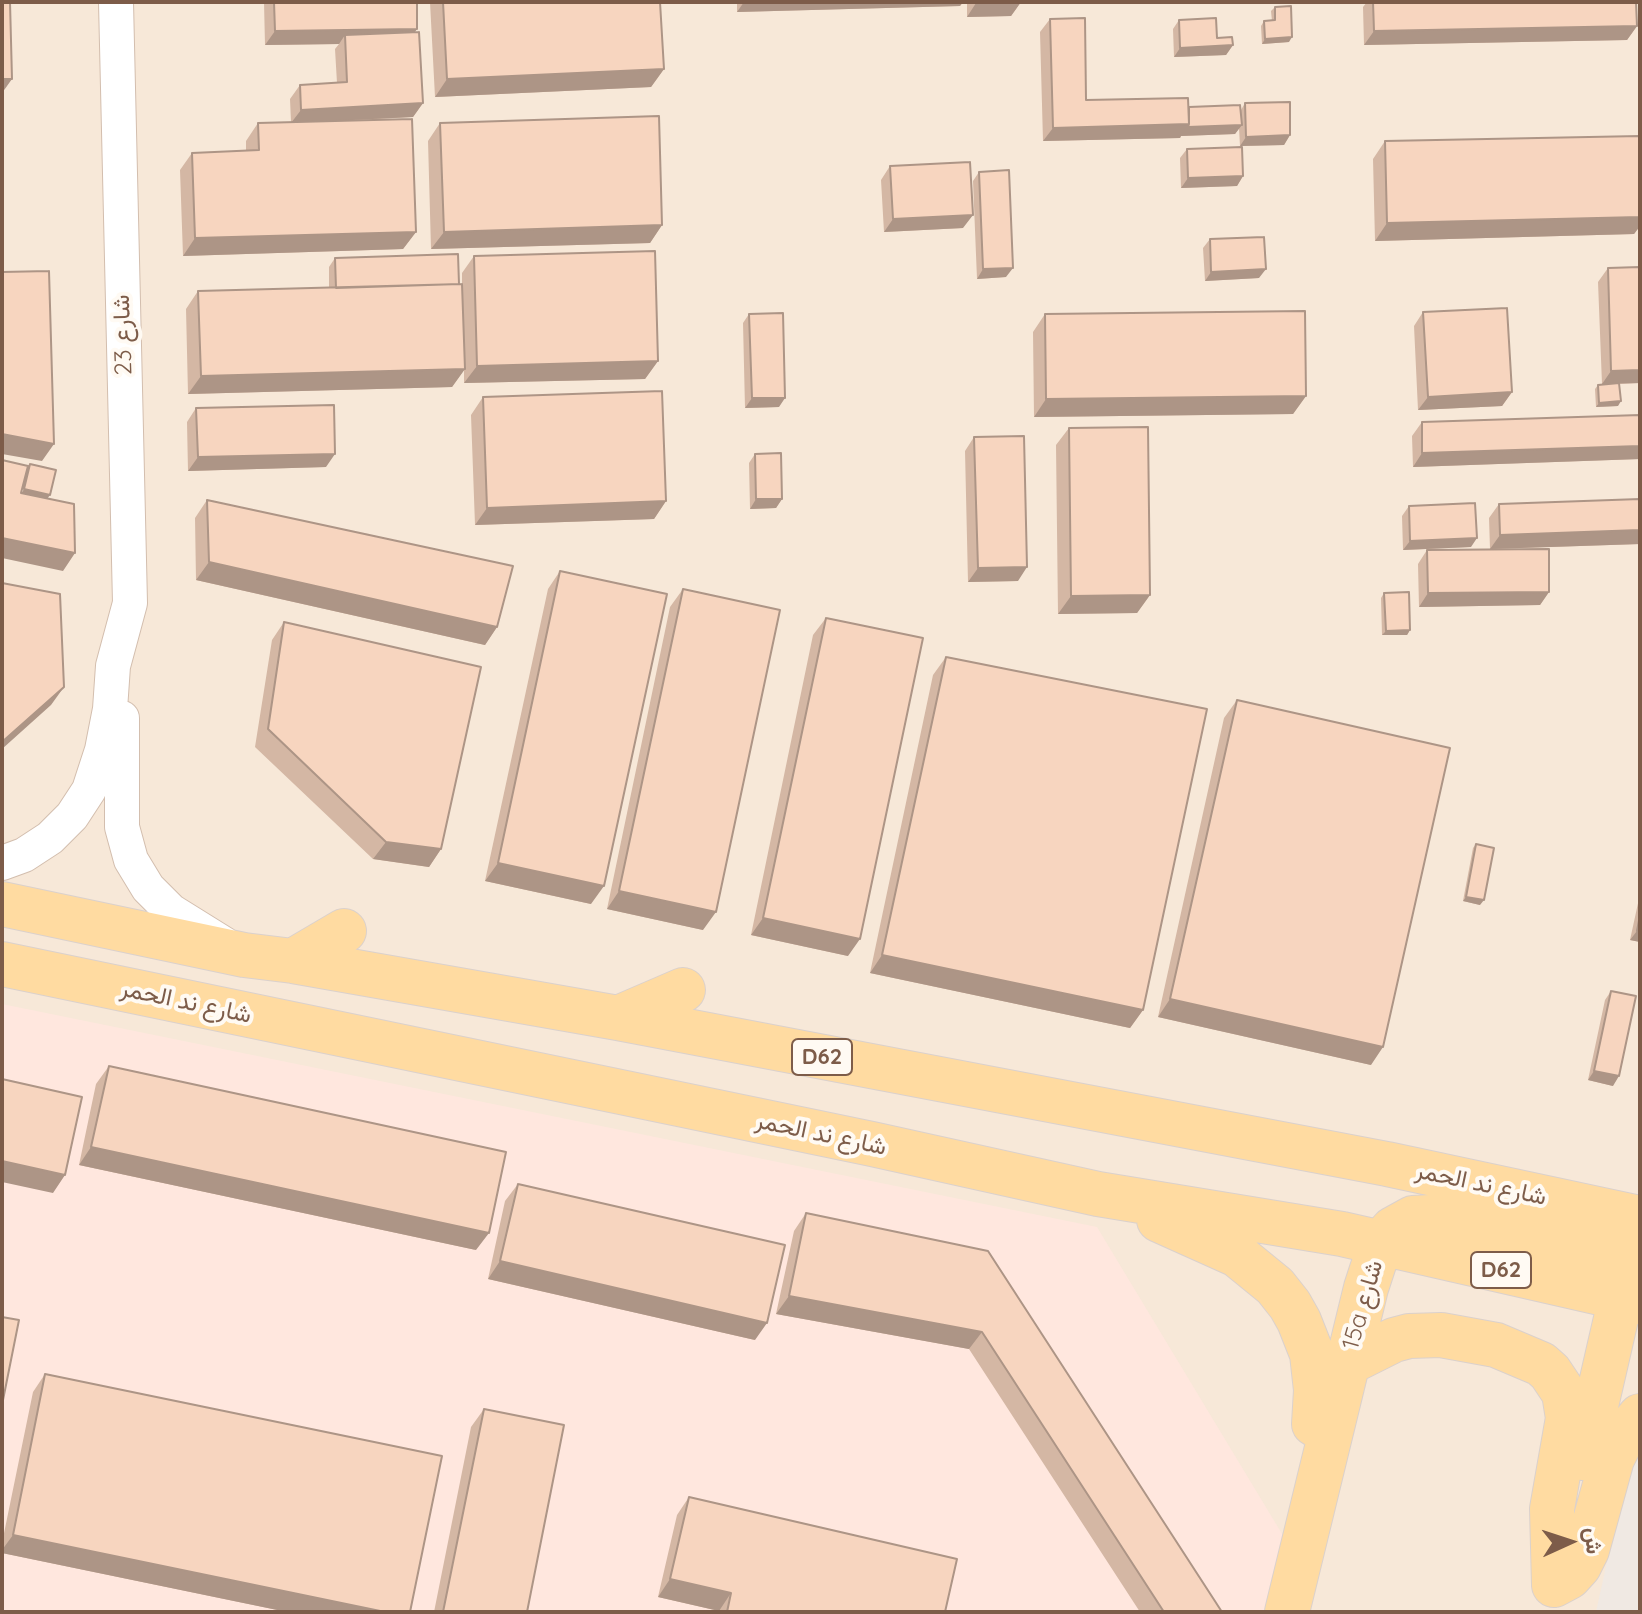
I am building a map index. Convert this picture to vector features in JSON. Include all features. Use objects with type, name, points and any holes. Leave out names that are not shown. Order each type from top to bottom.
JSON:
[{"type":"main road","name":"شارع ند الحمر","points":[[2,904],[244,955],[618,1018],[1387,1164],[1625,1234]]},
{"type":"main road","points":[[293,961],[344,931]]},
{"type":"main road","name":"شارع ند الحمر","points":[[2,964],[872,1144],[1098,1194],[1381,1242],[1630,1300]]},
{"type":"main road","points":[[618,1018],[683,990]]},
{"type":"main road","points":[[872,1144],[907,1139],[978,1143],[1370,1224],[1382,1223],[1392,1217],[1403,1197],[1402,1185],[1387,1164]]},
{"type":"main road","points":[[1098,1194],[1237,1255],[1266,1278],[1290,1305],[1307,1337],[1315,1373],[1308,1519]]},
{"type":"main road","name":"15a شارع","points":[[1287,1612],[1346,1364],[1381,1242],[1393,1229],[1413,1218],[1431,1217],[1625,1234]]},
{"type":"main road","points":[[1551,1598],[1630,1300],[1622,1267],[1625,1234]]},
{"type":"main road","points":[[1346,1364],[1394,1340],[1441,1335],[1496,1345],[1550,1372],[1564,1393],[1568,1418],[1552,1509],[1551,1598]]},
{"type":"main road","points":[[1551,1598],[1579,1566],[1587,1550],[1612,1459],[1623,1437],[1640,1416]]},
{"type":"street","name":"شارع 23","points":[[2,863],[24,855],[50,838],[72,816],[89,790],[102,750],[110,709],[113,666],[130,603],[116,2]]},
{"type":"street","name":"شارع 23","points":[[113,666],[123,729],[122,827],[131,860],[148,888],[171,911],[244,955]]},
{"type":"shaded area","points":[[2,2],[1640,2],[1640,1612],[2,1612]]},
{"type":"shaded area","points":[[2,1004],[1097,1227],[1305,1572],[1297,1612],[2,1612]]},
{"type":"shaded area","points":[[1630,1456],[1640,1458],[1640,1612],[1596,1612]]},
{"type":"building","points":[[2,2],[10,2],[12,79],[2,79]]},
{"type":"building","points":[[274,2],[417,2],[417,29],[275,31]]},
{"type":"building","points":[[443,2],[660,2],[664,69],[447,79]]},
{"type":"building","points":[[1373,2],[1636,2],[1637,26],[1374,31]]},
{"type":"building","points":[[1291,6],[1292,37],[1265,39],[1264,21],[1275,20],[1275,7]]},
{"type":"building","points":[[1085,18],[1086,100],[1188,98],[1189,124],[1053,128],[1050,19]]},
{"type":"building","points":[[1216,18],[1217,38],[1232,37],[1233,45],[1180,48],[1179,20]]},
{"type":"building","points":[[419,32],[423,103],[301,110],[300,85],[347,82],[345,35]]},
{"type":"building","points":[[1290,102],[1290,135],[1246,137],[1245,103]]},
{"type":"building","points":[[1240,105],[1242,125],[1188,127],[1189,107]]},
{"type":"building","points":[[659,116],[662,225],[444,232],[440,123]]},
{"type":"building","points":[[412,119],[416,232],[195,238],[192,153],[259,150],[258,123]]},
{"type":"building","points":[[1640,136],[1640,217],[1387,223],[1385,141]]},
{"type":"building","points":[[1242,147],[1243,176],[1188,178],[1187,149]]},
{"type":"building","points":[[970,162],[973,215],[893,219],[890,166]]},
{"type":"building","points":[[1009,170],[1013,268],[983,269],[979,172]]},
{"type":"building","points":[[1264,237],[1266,269],[1211,272],[1210,239]]},
{"type":"building","points":[[655,251],[658,361],[477,366],[474,256]]},
{"type":"building","points":[[458,254],[459,284],[336,288],[335,258]]},
{"type":"building","points":[[1640,267],[1640,370],[1611,371],[1608,268]]},
{"type":"building","points":[[49,271],[54,444],[2,434],[2,272]]},
{"type":"building","points":[[462,284],[465,369],[201,376],[198,291]]},
{"type":"building","points":[[1507,308],[1512,392],[1428,397],[1423,312]]},
{"type":"building","points":[[1305,311],[1306,396],[1046,399],[1045,314]]},
{"type":"building","points":[[783,313],[785,398],[752,398],[749,314]]},
{"type":"building","points":[[1619,383],[1621,401],[1599,403],[1598,385]]},
{"type":"building","points":[[662,391],[666,501],[487,508],[483,397]]},
{"type":"building","points":[[334,405],[335,454],[198,457],[196,408]]},
{"type":"building","points":[[1640,415],[1640,446],[1422,453],[1422,422]]},
{"type":"building","points":[[1148,427],[1150,595],[1071,596],[1069,428]]},
{"type":"building","points":[[1024,436],[1027,567],[978,568],[974,437]]},
{"type":"building","points":[[781,453],[782,499],[756,499],[755,454]]},
{"type":"building","points":[[2,460],[28,466],[21,493],[74,504],[75,553],[2,538]]},
{"type":"building","points":[[30,464],[56,470],[50,495],[24,489]]},
{"type":"building","points":[[1640,499],[1640,530],[1500,535],[1499,504]]},
{"type":"building","points":[[207,500],[513,566],[497,627],[209,562]]},
{"type":"building","points":[[1475,503],[1477,538],[1410,541],[1409,506]]},
{"type":"building","points":[[1549,549],[1549,592],[1428,593],[1427,550]]},
{"type":"building","points":[[560,571],[667,594],[604,886],[498,863]]},
{"type":"building","points":[[2,583],[60,594],[64,687],[2,742]]},
{"type":"building","points":[[683,589],[780,610],[716,912],[619,891]]},
{"type":"building","points":[[1409,592],[1410,630],[1386,631],[1384,593]]},
{"type":"building","points":[[826,618],[923,638],[860,939],[763,918]]},
{"type":"building","points":[[284,622],[481,667],[441,849],[386,842],[268,729]]},
{"type":"building","points":[[946,657],[1207,709],[1143,1010],[882,955]]},
{"type":"building","points":[[1237,700],[1450,748],[1383,1047],[1170,999]]},
{"type":"building","points":[[1476,844],[1494,848],[1484,900],[1466,897]]},
{"type":"building","points":[[1611,991],[1636,996],[1619,1076],[1594,1071]]},
{"type":"building","points":[[109,1066],[506,1152],[489,1233],[91,1147]]},
{"type":"building","points":[[2,1079],[82,1097],[65,1175],[2,1161]]},
{"type":"building","points":[[518,1184],[785,1245],[767,1323],[500,1261]]},
{"type":"building","points":[[806,1213],[988,1251],[1222,1612],[1164,1612],[982,1332],[789,1296]]},
{"type":"building","points":[[2,1317],[19,1320],[2,1405]]},
{"type":"building","points":[[45,1374],[442,1456],[410,1612],[385,1612],[13,1535]]},
{"type":"building","points":[[484,1409],[564,1425],[527,1612],[443,1612]]},
{"type":"building","points":[[689,1497],[957,1559],[945,1612],[727,1612],[731,1593],[670,1579]]}]
